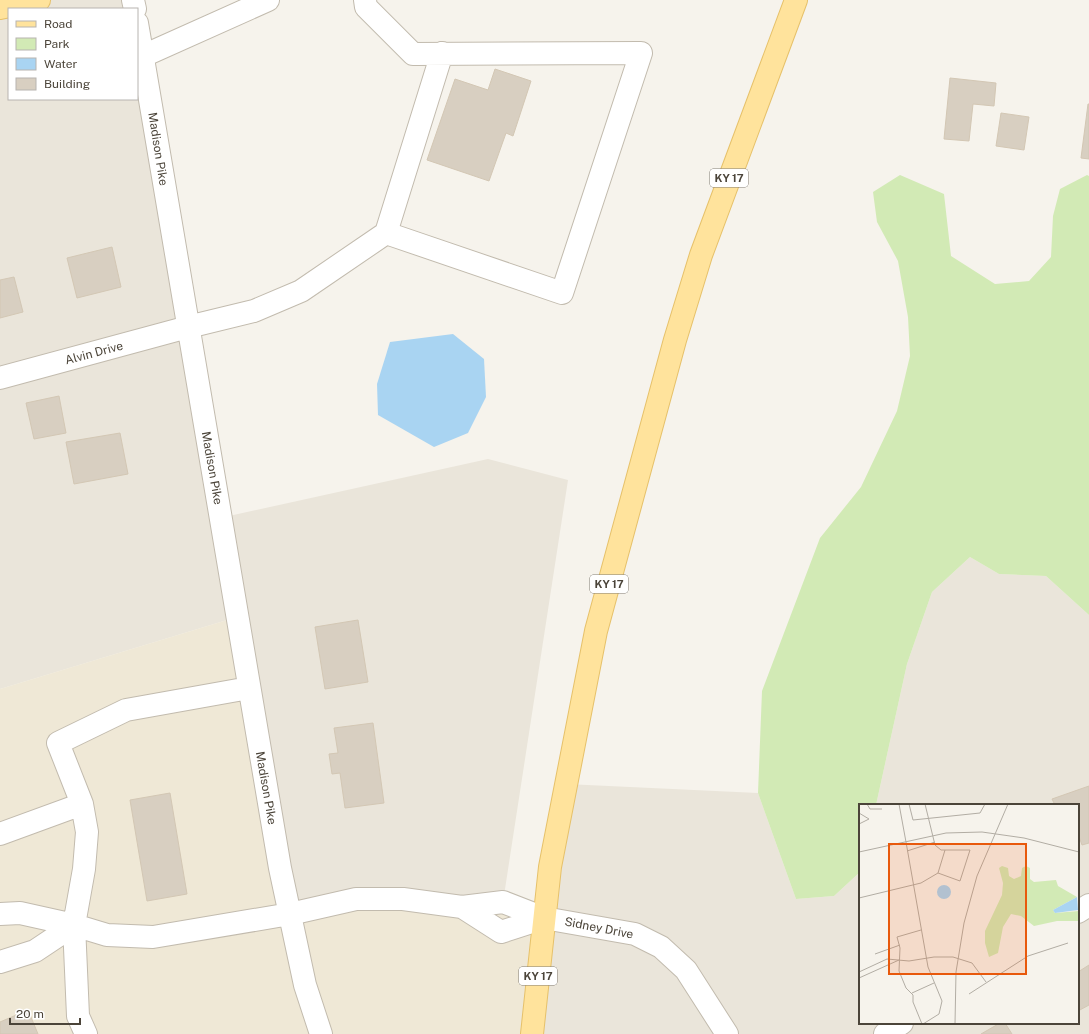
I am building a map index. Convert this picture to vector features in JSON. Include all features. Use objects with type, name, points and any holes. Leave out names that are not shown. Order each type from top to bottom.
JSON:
[{"type":"main road","points":[[0,8],[39,0]]},
{"type":"main road","name":"KY 17","points":[[532,1034],[550,867],[596,630],[673,348],[701,255],[796,0]]},
{"type":"street","points":[[142,56],[268,0]]},
{"type":"street","points":[[364,0],[366,7],[413,54],[442,53],[641,53],[562,293],[386,233],[442,53]]},
{"type":"street","name":"Madison Pike","points":[[138,30],[280,868],[305,985],[321,1034]]},
{"type":"street","name":"Alvin Drive","points":[[0,378],[188,327],[254,311],[301,291],[386,233]]},
{"type":"street","points":[[86,1034],[78,1016],[74,925],[84,869],[87,832],[82,804],[58,743],[126,710],[250,688]]},
{"type":"street","points":[[0,834],[82,804]]},
{"type":"street","name":"Sidney Drive","points":[[0,914],[20,913],[74,925],[107,935],[153,937],[290,914],[356,898],[403,898],[462,907],[503,902],[544,918],[635,934],[661,947],[686,970],[726,1034]]},
{"type":"street","points":[[1079,911],[1089,905]]},
{"type":"street","name":"Sidney Drive","points":[[462,907],[501,932],[544,918]]},
{"type":"street","points":[[0,962],[35,951],[74,925]]},
{"type":"street","points":[[885,1034],[900,1024]]},
{"type":"shaded area","points":[[39,0],[133,0],[135,8],[8,8],[8,100],[138,100],[138,29],[220,518],[488,459],[568,480],[503,902],[290,914],[237,617],[0,689],[0,8]]},
{"type":"shaded area","points":[[970,557],[999,574],[1046,576],[1089,615],[1089,1034],[532,1034],[566,784],[758,793],[796,899],[834,896],[859,873],[859,1024],[1079,1024],[1079,804],[876,804],[907,664],[932,592]]},
{"type":"shaded area","points":[[237,617],[290,914],[403,899],[544,918],[532,1034],[0,1034],[0,689]]},
{"type":"green space","points":[[900,175],[944,194],[951,256],[995,284],[1029,281],[1051,257],[1053,216],[1060,189],[1087,175],[1089,176],[1089,615],[1046,576],[999,574],[970,557],[932,592],[907,664],[876,804],[859,804],[859,873],[834,896],[796,899],[758,793],[762,691],[820,538],[861,487],[897,411],[910,356],[908,317],[898,261],[877,222],[873,192]]},
{"type":"water","points":[[453,334],[484,359],[486,397],[468,433],[434,447],[378,415],[377,384],[390,342]]},
{"type":"building","points":[[495,69],[531,81],[513,136],[506,133],[489,181],[427,160],[455,79],[488,90]]},
{"type":"building","points":[[950,78],[996,83],[994,106],[973,104],[969,141],[944,139]]},
{"type":"building","points":[[1089,104],[1089,159],[1081,158]]},
{"type":"building","points":[[1001,113],[1029,117],[1024,150],[996,146]]},
{"type":"building","points":[[112,247],[121,287],[77,298],[67,258]]},
{"type":"building","points":[[14,277],[23,312],[0,318],[0,280]]},
{"type":"building","points":[[59,396],[66,433],[34,439],[26,403]]},
{"type":"building","points":[[120,433],[128,474],[74,484],[66,442]]},
{"type":"building","points":[[358,620],[368,682],[325,689],[315,627]]},
{"type":"building","points":[[373,723],[384,803],[345,808],[340,773],[332,774],[329,754],[338,753],[334,728]]},
{"type":"building","points":[[1089,786],[1089,843],[1082,845],[1079,837],[1079,804],[1054,804],[1052,799]]},
{"type":"building","points":[[170,793],[187,894],[147,901],[130,800]]},
{"type":"building","points":[[1089,965],[1089,1005],[1079,1010],[1079,971]]},
{"type":"building","points":[[28,1010],[38,1034],[0,1034],[0,1022]]},
{"type":"building","points":[[998,1024],[1006,1024],[1012,1034],[981,1034]]}]
